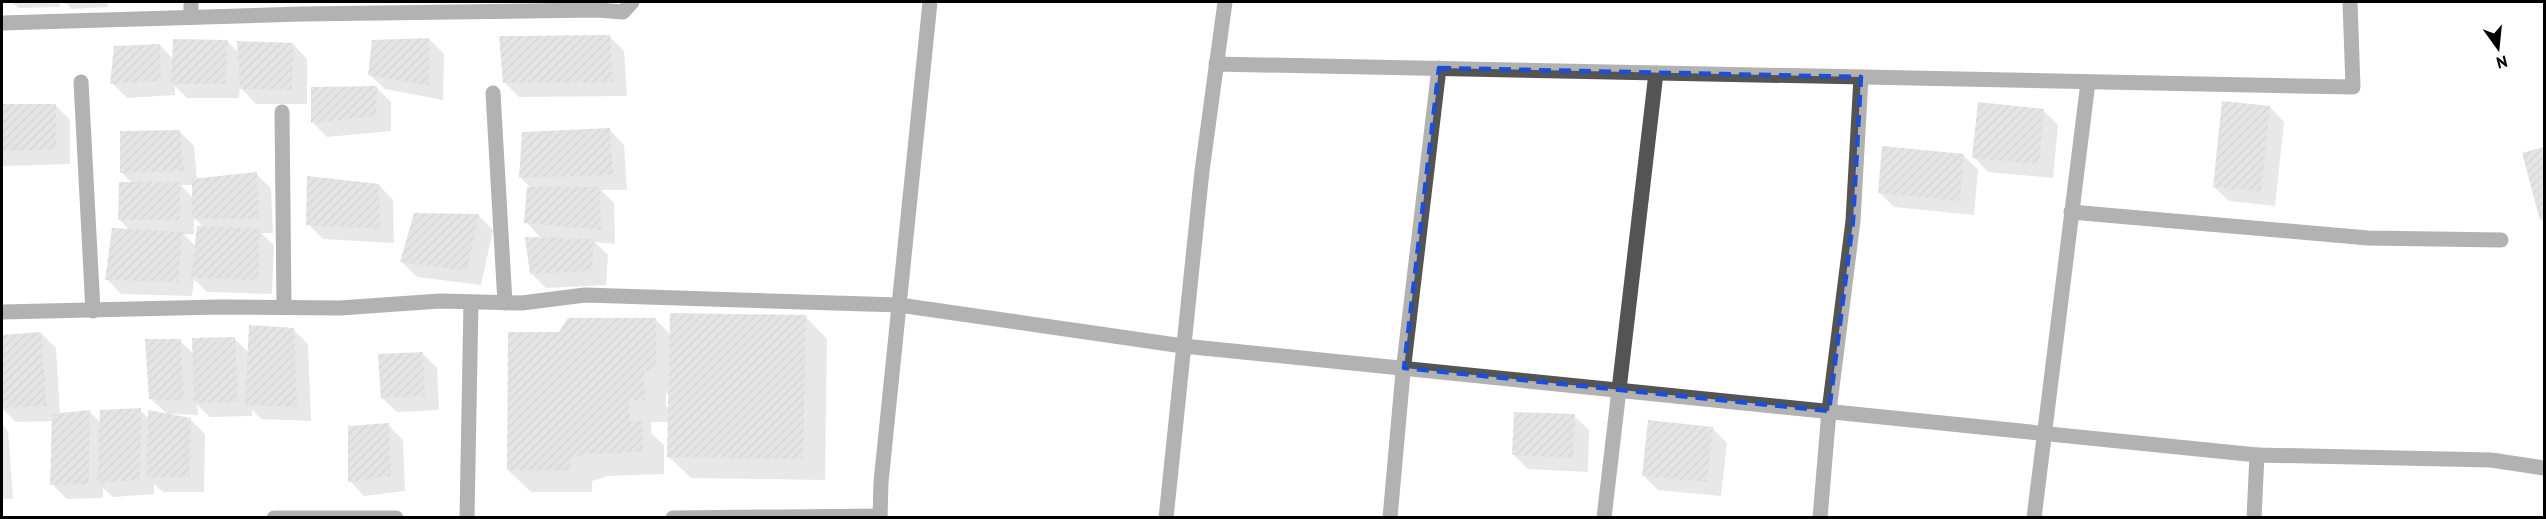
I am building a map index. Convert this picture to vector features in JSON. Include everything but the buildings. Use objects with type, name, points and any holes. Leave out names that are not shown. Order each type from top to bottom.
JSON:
[{"type":"street","points":[[191,2],[191,17]]},
{"type":"street","points":[[2,23],[191,17],[598,10],[623,12],[632,2]]},
{"type":"street","points":[[673,518],[880,517],[882,471],[930,2]]},
{"type":"street","points":[[1166,518],[1202,171],[1225,2]]},
{"type":"street","points":[[1216,64],[2353,87],[2350,2]]},
{"type":"street","points":[[1390,518],[1404,368],[1439,68]]},
{"type":"street","points":[[1604,518],[1656,73]]},
{"type":"street","points":[[1820,518],[1829,411],[1853,221],[1861,77]]},
{"type":"street","points":[[81,82],[93,311]]},
{"type":"street","points":[[2034,518],[2088,82]]},
{"type":"street","points":[[493,93],[505,303]]},
{"type":"street","points":[[282,112],[284,307]]},
{"type":"street","points":[[2071,212],[2368,238],[2501,240]]},
{"type":"street","points":[[2,312],[219,307],[340,308],[440,302],[522,303],[585,295],[899,305],[1183,346],[2044,433],[2257,454],[2491,460],[2544,468]]},
{"type":"street","points":[[467,518],[471,302]]},
{"type":"street","points":[[2254,518],[2257,454]]},
{"type":"street","points":[[274,518],[396,518]]},
{"type":"highlighted area","points":[[1439,68],[1861,77],[1853,221],[1829,411],[1404,368]]}]
